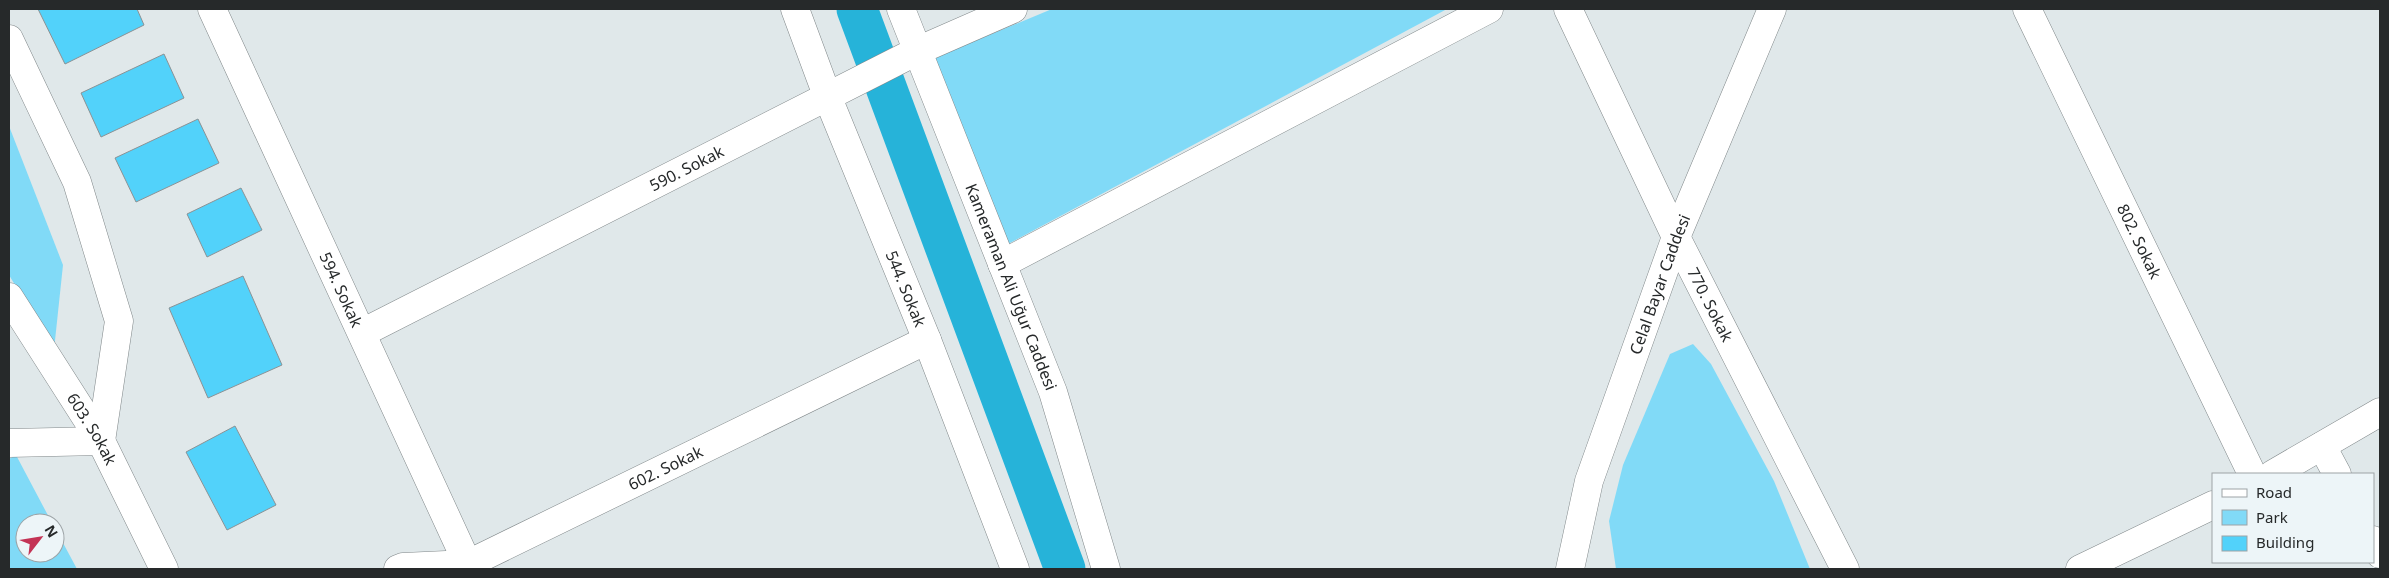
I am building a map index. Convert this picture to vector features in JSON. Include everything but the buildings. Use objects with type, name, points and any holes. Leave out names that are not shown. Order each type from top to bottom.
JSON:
[{"type":"street","name":"594. Sokak","points":[[212,9],[469,567]]},
{"type":"street","name":"544. Sokak","points":[[795,9],[828,98],[928,340],[1015,569]]},
{"type":"street","name":"Kameraman Ali Uğur Caddesi","points":[[901,9],[1053,392],[1106,569]]},
{"type":"street","name":"590. Sokak","points":[[362,333],[828,98],[917,50],[1013,9]]},
{"type":"street","points":[[1002,264],[1489,9]]},
{"type":"street","name":"770. Sokak","points":[[1568,9],[1676,238],[1845,569]]},
{"type":"street","name":"Celal Bayar Caddesi","points":[[1570,569],[1589,481],[1676,238],[1772,9]]},
{"type":"street","name":"802. Sokak","points":[[2026,9],[2252,473]]},
{"type":"street","points":[[9,39],[77,182],[119,321],[101,441],[9,443]]},
{"type":"street","name":"603. Sokak","points":[[9,297],[101,441],[164,569]]},
{"type":"street","name":"602. Sokak","points":[[398,569],[403,567],[469,567],[928,340]]},
{"type":"street","points":[[2276,473],[2380,412]]},
{"type":"street","points":[[2322,446],[2336,473]]},
{"type":"street","points":[[2080,569],[2212,505]]},
{"type":"street","points":[[2374,542],[2380,554]]},
{"type":"street","points":[[2374,569],[2380,566]]},
{"type":"green space","points":[[1052,9],[1447,9],[1008,244],[934,58]]},
{"type":"green space","points":[[9,126],[63,265],[54,350],[9,275]]},
{"type":"green space","points":[[1693,344],[1711,364],[1774,481],[1810,569],[1616,569],[1609,521],[1623,465],[1670,354]]},
{"type":"green space","points":[[16,455],[47,513],[15,513],[15,563],[65,563],[65,547],[77,569],[9,569],[9,459]]},
{"type":"waterway","points":[[857,9],[1065,569]]}]
